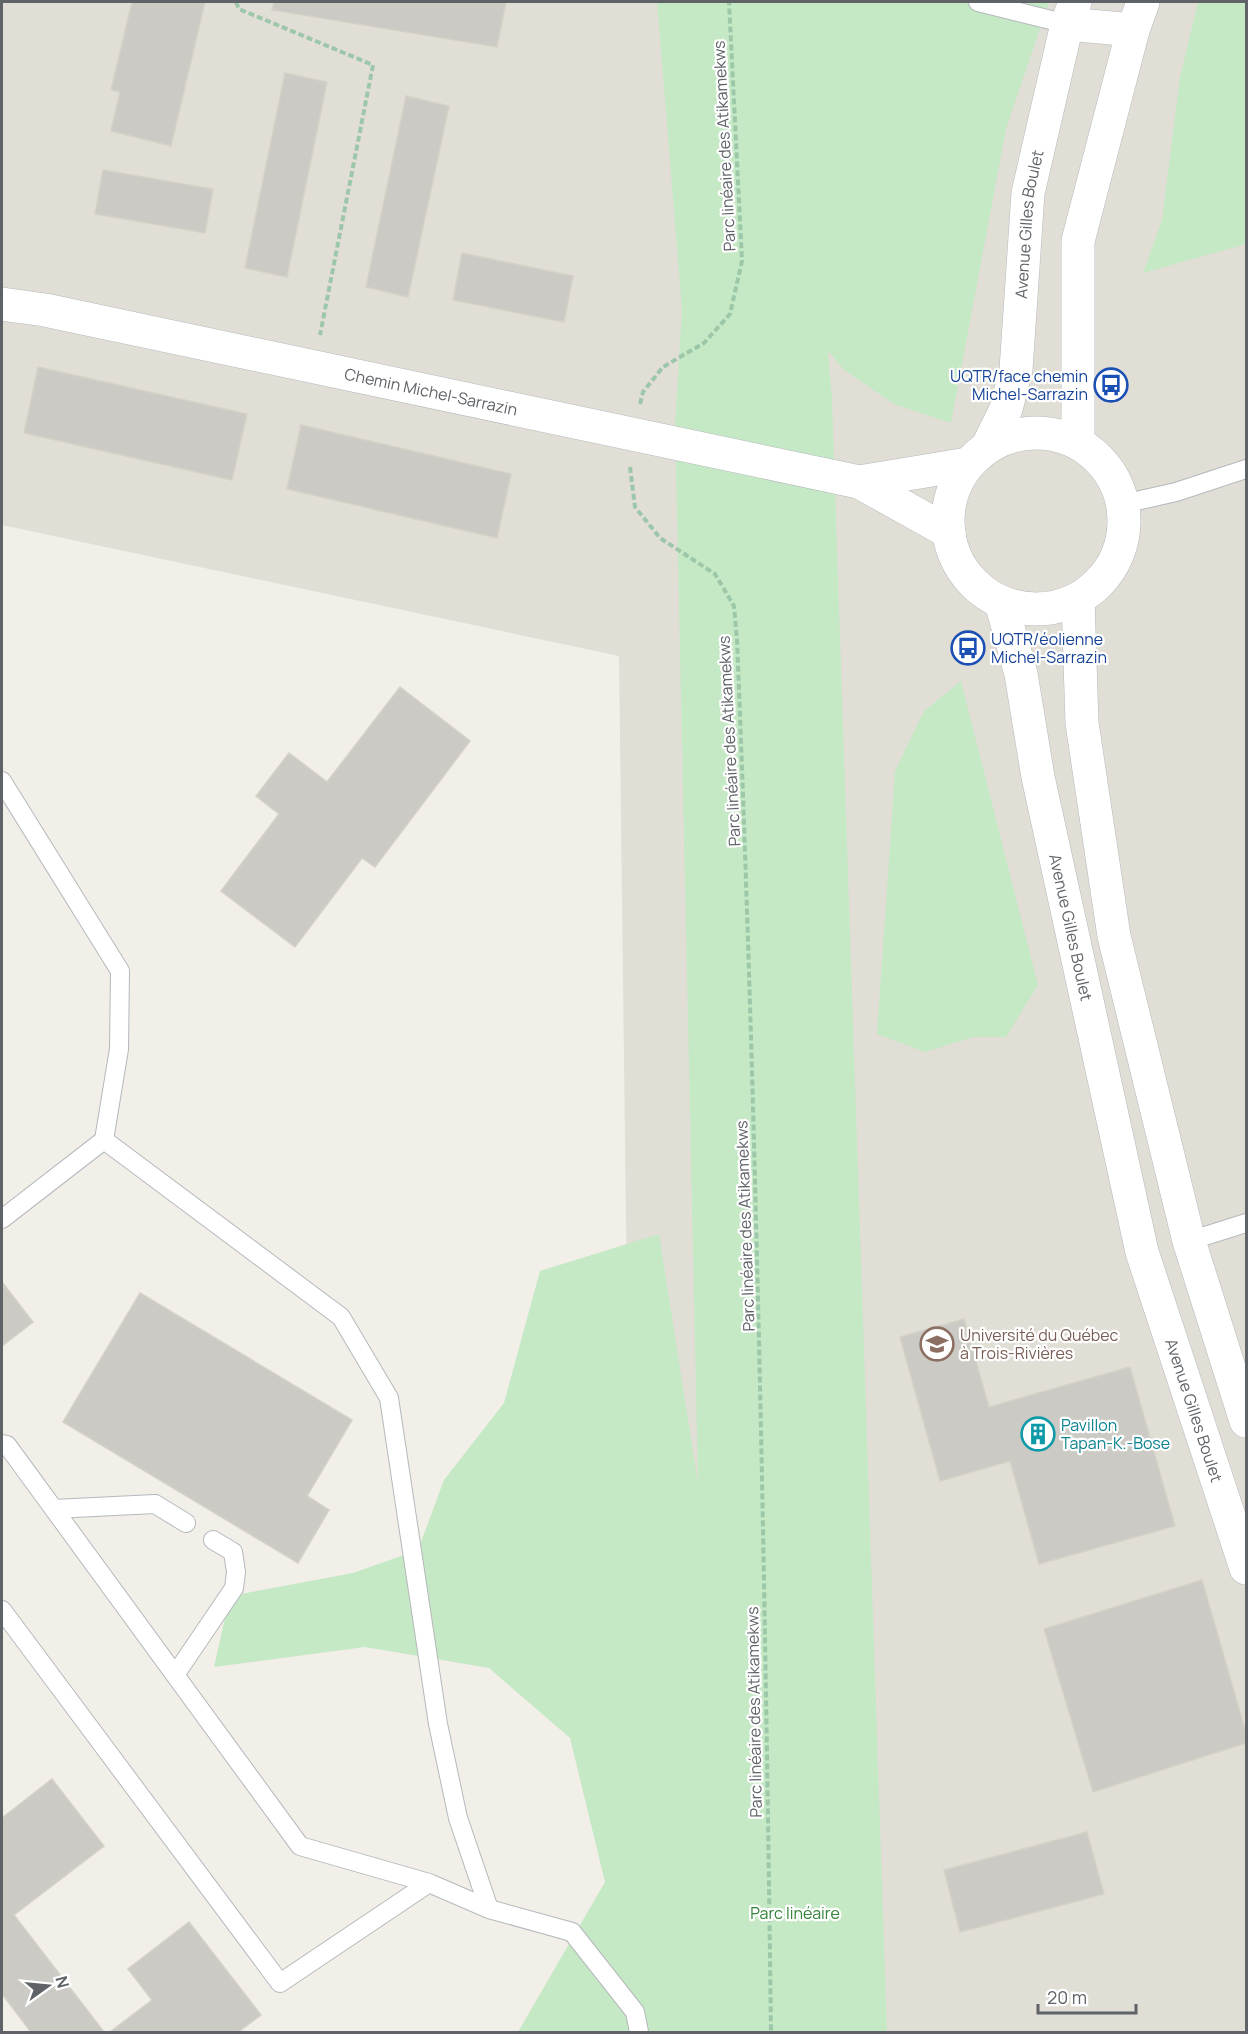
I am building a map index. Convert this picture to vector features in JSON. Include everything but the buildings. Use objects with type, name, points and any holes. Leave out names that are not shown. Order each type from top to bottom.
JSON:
[{"type":"street","points":[[1071,13],[1138,16],[1078,241],[1078,442]]},
{"type":"street","name":"Avenue Gilles Boulet","points":[[978,455],[1009,436],[1032,432],[1056,434],[1078,442],[1099,458],[1115,479],[1124,504],[1124,532],[1116,559],[1100,582],[1078,599],[1053,608],[1026,609],[1001,602],[978,587],[960,566],[950,532],[948,514],[954,488],[978,455],[1006,409],[1016,370],[1028,193],[1071,13]]},
{"type":"street","name":"Chemin Michel-Sarrazin","points":[[2,304],[45,310],[859,482],[950,532]]},
{"type":"street","name":"Chemin Michel-Sarrazin","points":[[859,482],[978,455]]},
{"type":"street","points":[[1078,599],[1082,723],[1114,936],[1189,1241],[1246,1421]]},
{"type":"street","name":"Avenue Gilles Boulet","points":[[1001,602],[1020,674],[1038,777],[1143,1252],[1246,1568]]},
{"type":"street","points":[[1143,1252],[1189,1241]]},
{"type":"lane","points":[[978,2],[1071,13]]},
{"type":"lane","points":[[1124,504],[1176,492],[1246,469]]},
{"type":"lane","points":[[2,782],[120,971],[119,1049],[104,1140],[2,1219]]},
{"type":"lane","points":[[104,1140],[341,1317],[389,1398],[438,1724],[458,1818],[489,1909]]},
{"type":"lane","points":[[1189,1241],[1246,1223]]},
{"type":"lane","points":[[2,1444],[7,1445],[300,1846],[429,1884],[489,1909],[572,1932],[635,2012],[639,2032]]},
{"type":"lane","points":[[54,1509],[155,1504],[186,1523]]},
{"type":"lane","points":[[175,1675],[234,1588],[236,1572],[233,1552],[213,1540]]},
{"type":"lane","points":[[2,1610],[280,1983],[429,1884]]},
{"type":"path","points":[[236,2],[239,9],[373,65],[313,368]]},
{"type":"path","name":"Parc linéaire des Atikamekws","points":[[643,392],[663,367],[704,344],[730,314],[742,261],[729,2]]},
{"type":"path","name":"Parc linéaire des Atikamekws","points":[[629,464],[635,507],[660,538],[715,574],[734,606],[749,928],[760,1335],[771,2032]]},
{"type":"shaded area","name":"Université du Québec à Trois-Rivières","points":[[2,2],[1246,2],[1246,2032],[636,2032],[619,656],[2,525]]},
{"type":"green space","name":"Parc linéaire","points":[[657,2],[1049,2],[1006,129],[951,423],[894,404],[844,370],[828,351],[832,398],[887,2032],[518,2032],[605,1882],[570,1738],[489,1668],[365,1647],[214,1667],[230,1596],[353,1573],[418,1550],[444,1480],[504,1403],[540,1271],[659,1234],[698,1483],[675,423],[682,310]]},
{"type":"green space","points":[[1198,2],[1246,2],[1246,244],[1143,273],[1162,220],[1180,77]]},
{"type":"green space","points":[[961,681],[1038,985],[1006,1037],[974,1037],[925,1052],[877,1034],[895,771],[924,711]]},
{"type":"place","name":"UQTR/face chemin Michel-Sarrazin","points":[[1111,385]]},
{"type":"place","name":"UQTR/éolienne Michel-Sarrazin","points":[[968,648]]},
{"type":"place","name":"Université du Québec à Trois-Rivières","points":[[937,1344]]},
{"type":"place","name":"Pavillon Tapan-K.-Bose","points":[[1038,1434]]}]
